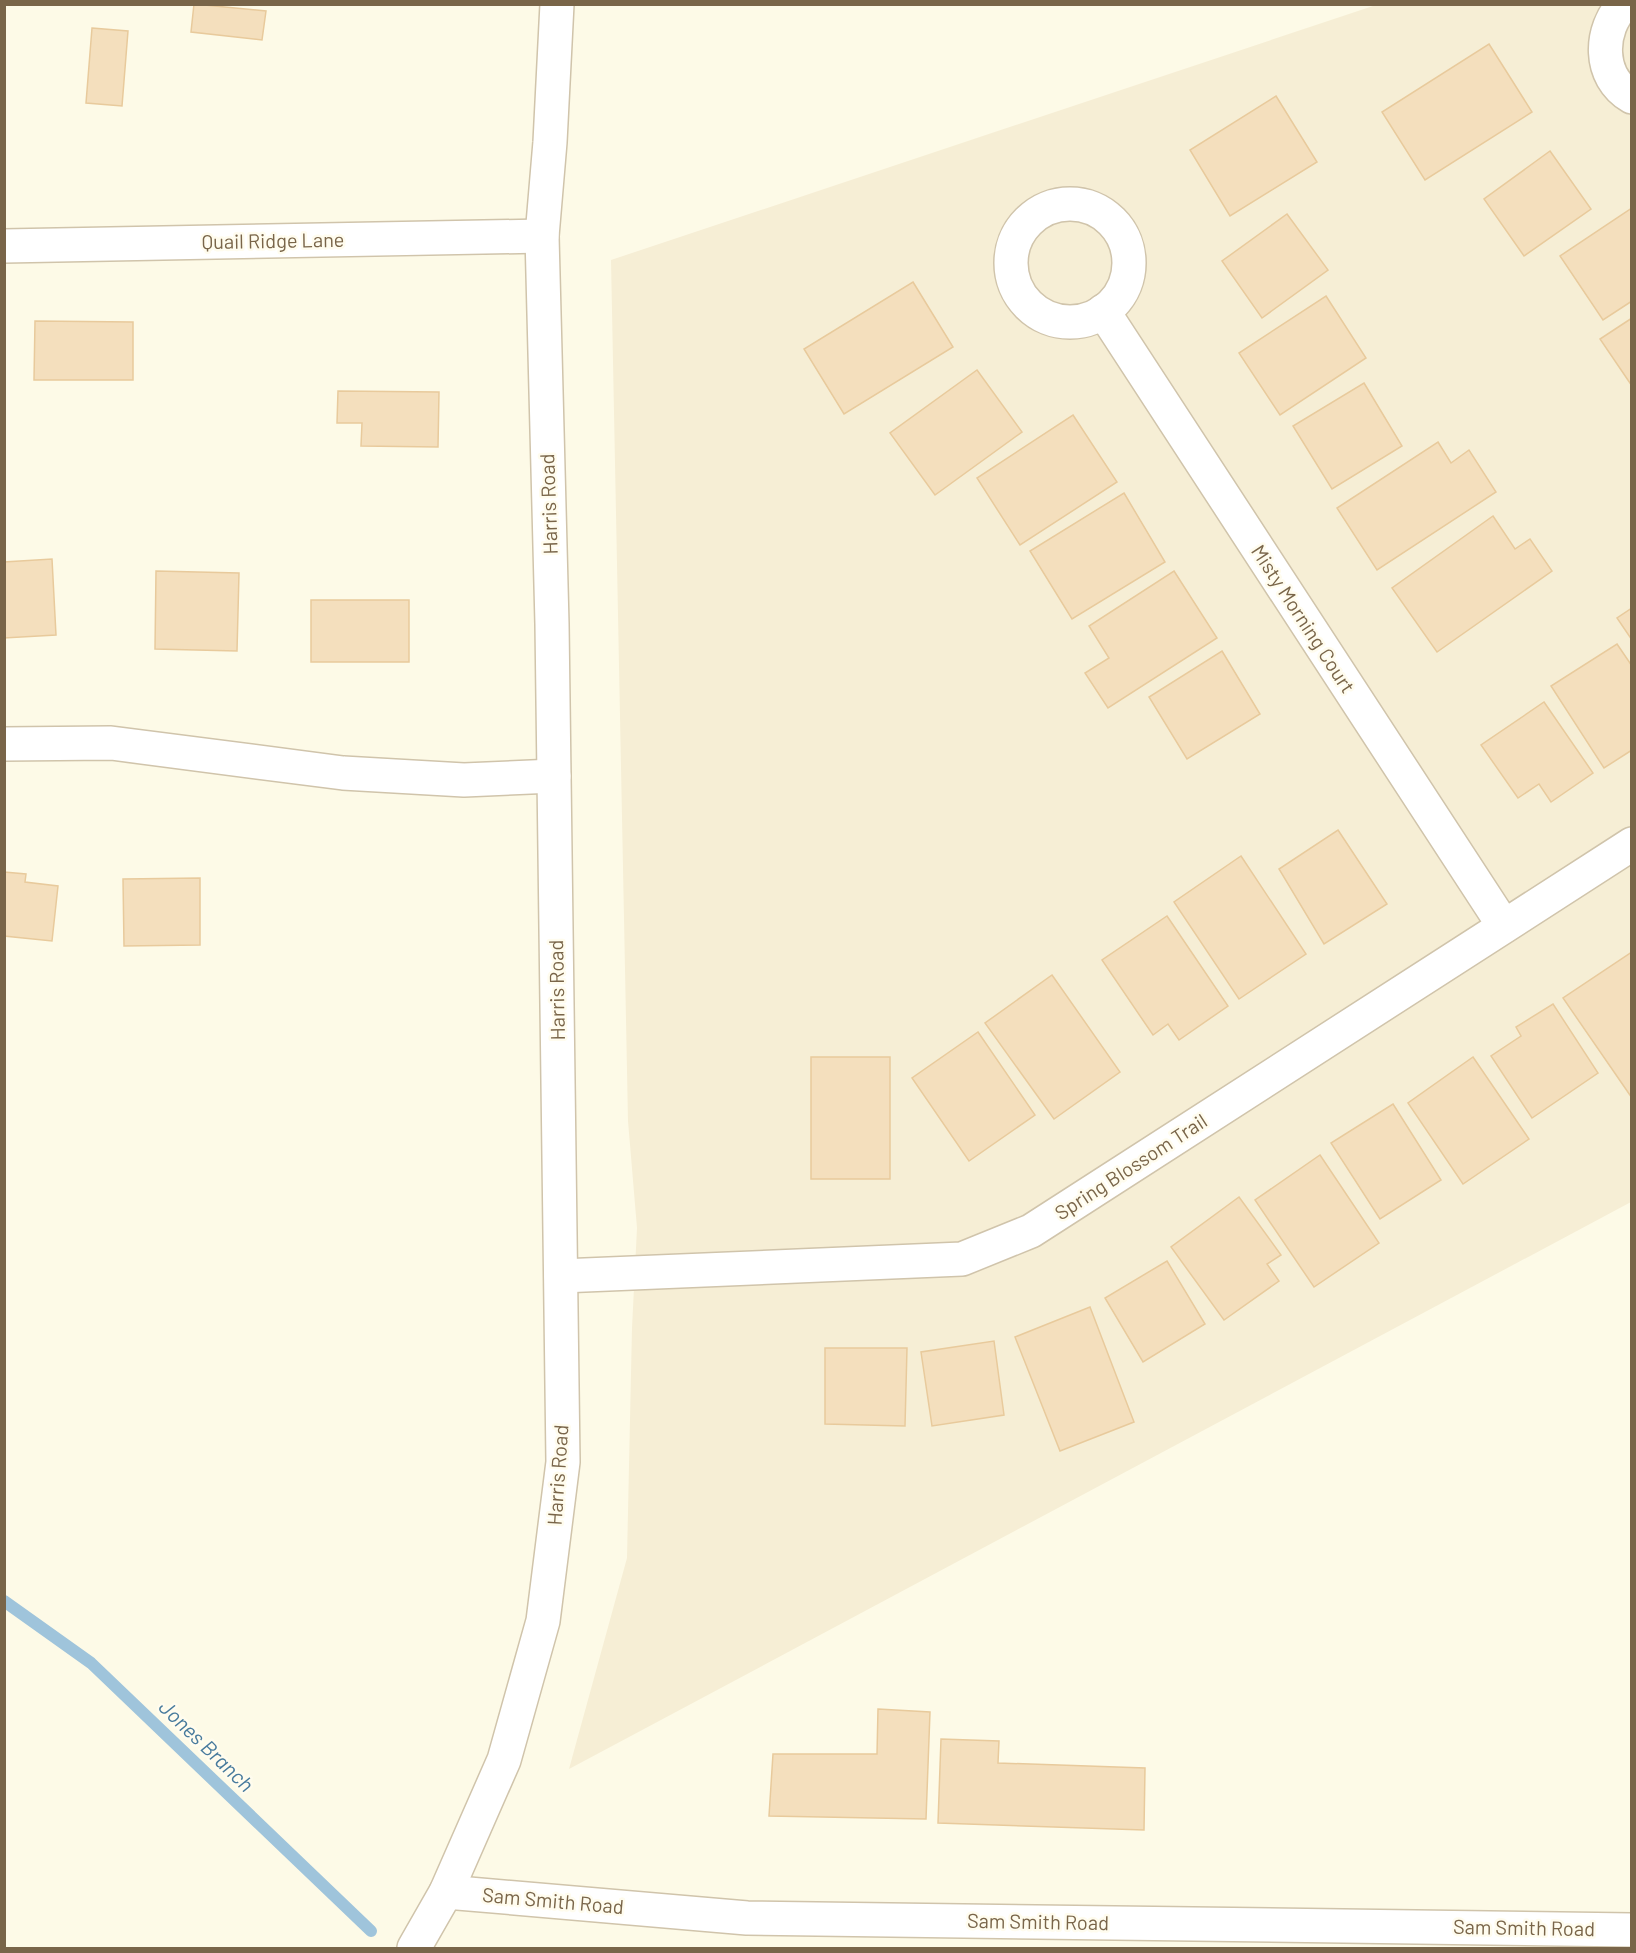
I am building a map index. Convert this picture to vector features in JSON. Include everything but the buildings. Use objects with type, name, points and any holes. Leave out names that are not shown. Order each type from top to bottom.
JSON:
[{"type":"street","name":"Harris Road","points":[[414,1948],[446,1892],[504,1760],[543,1621],[563,1462],[554,776],[542,236],[550,142],[557,4]]},
{"type":"street","points":[[1624,4],[1610,21],[1605,41],[1606,61],[1613,80],[1632,97]]},
{"type":"street","name":"Quail Ridge Lane","points":[[4,246],[542,236]]},
{"type":"street","name":"Misty Morning Court","points":[[1103,311],[1504,926]]},
{"type":"street","points":[[4,744],[111,743],[343,773],[464,780],[554,776]]},
{"type":"street","name":"Spring Blossom Trail","points":[[561,1276],[962,1259],[1031,1232],[1632,844]]},
{"type":"street","name":"Sam Smith Road","points":[[446,1892],[747,1918],[1632,1930]]},
{"type":"shaded area","points":[[1376,5],[1631,5],[1631,1202],[569,1769],[627,1558],[632,1328],[637,1228],[628,1121],[611,260]]},
{"type":"waterway","name":"Jones Branch","points":[[4,1601],[91,1663],[371,1931]]}]
